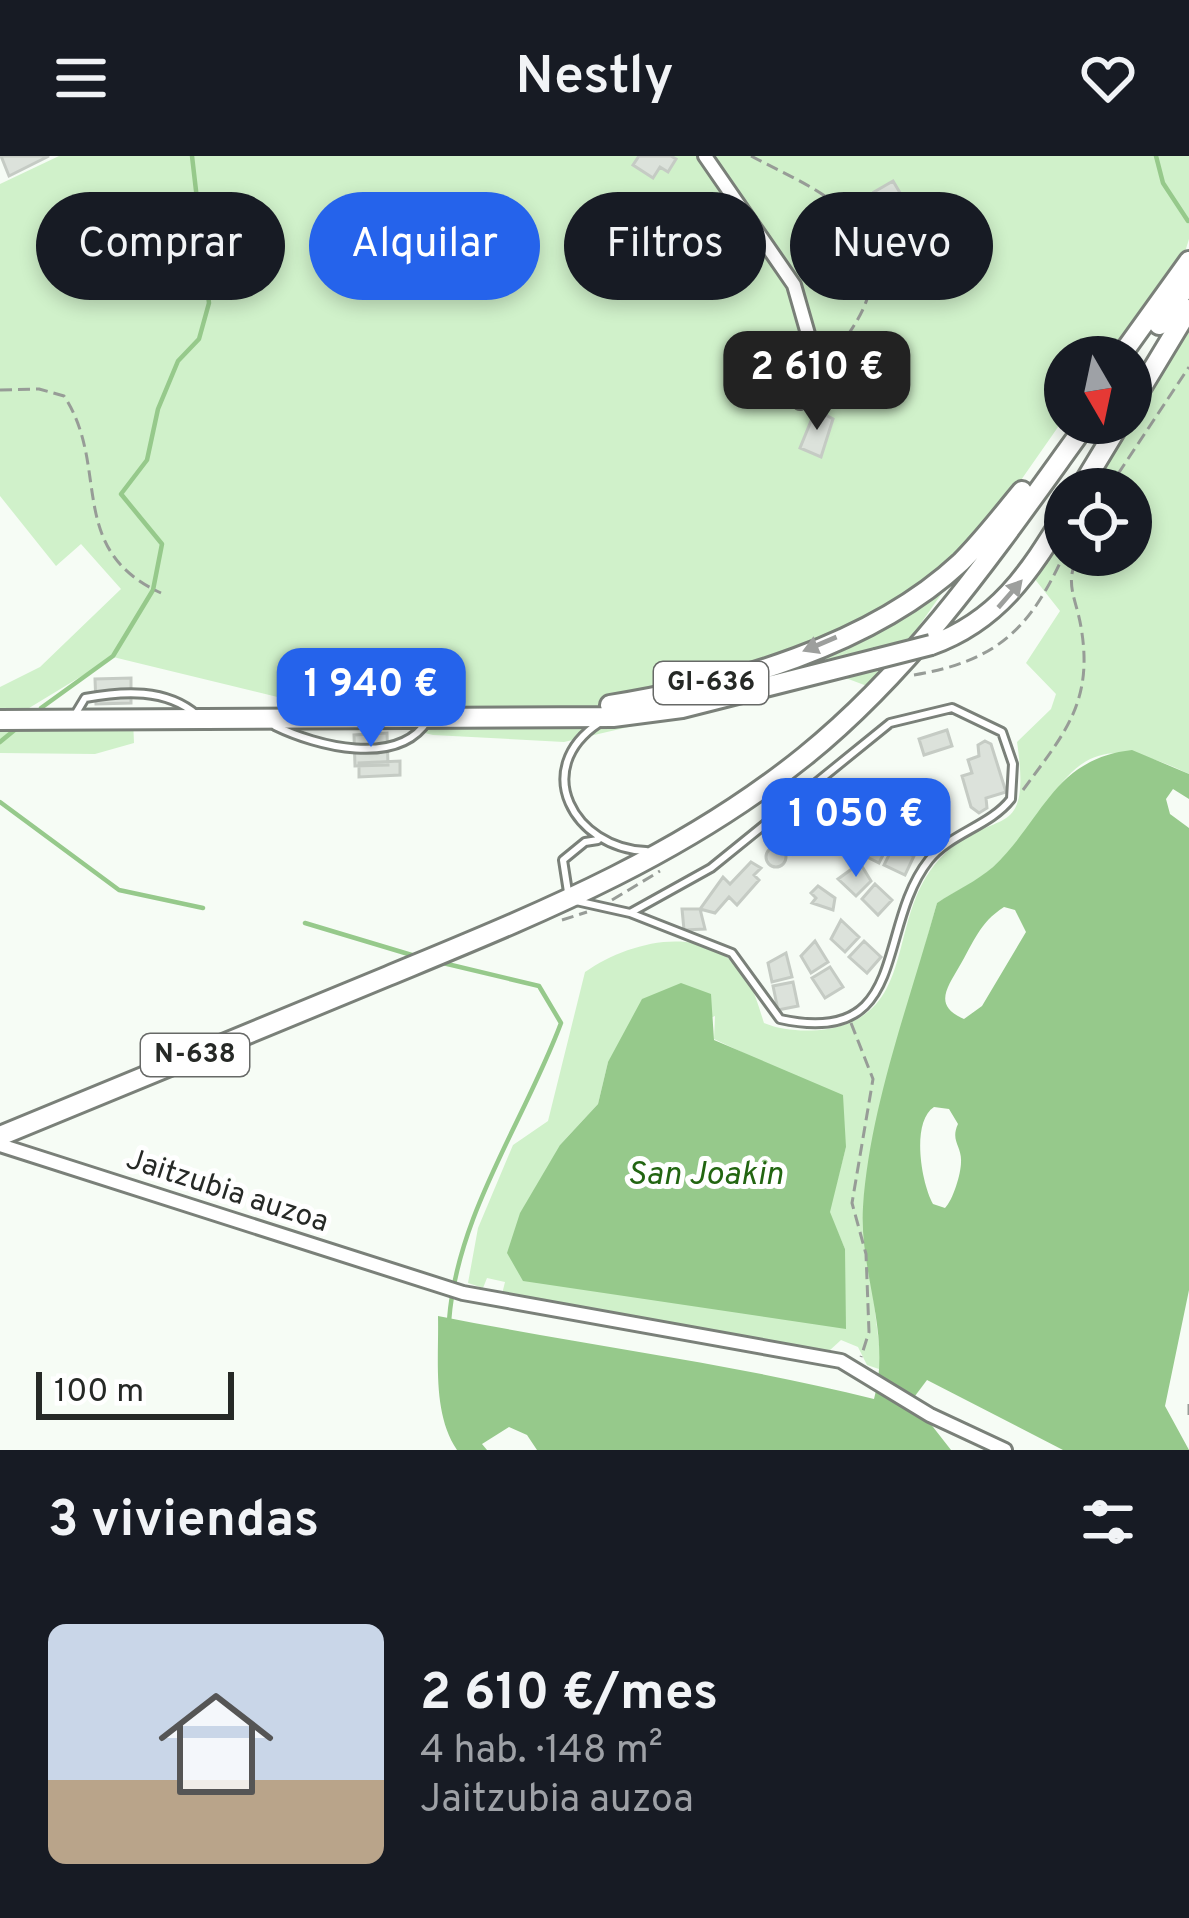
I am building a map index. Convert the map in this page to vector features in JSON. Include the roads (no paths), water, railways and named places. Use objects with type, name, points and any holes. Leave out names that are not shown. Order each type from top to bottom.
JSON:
[{"type":"main road","points":[[1135,336],[1189,261]]},
{"type":"main road","points":[[1150,336],[1189,283]]},
{"type":"main road","points":[[1152,370],[1189,309]]},
{"type":"main road","name":"GI-636","points":[[480,714],[659,697],[784,660],[852,631],[924,590],[959,563],[1058,444]]},
{"type":"main road","name":"N-638","points":[[0,1140],[572,899],[674,848],[806,755],[877,690],[950,608],[1071,444]]},
{"type":"main road","name":"N-638","points":[[1010,527],[1041,468]]},
{"type":"main road","name":"GI-636","points":[[0,720],[480,714],[613,717],[682,708],[963,634],[1008,599],[1044,545]]},
{"type":"street","points":[[705,156],[794,285],[818,369],[800,402]]},
{"type":"street","name":"Jaitzubia auzoa","points":[[0,1140],[463,1293],[830,1359],[1005,1450]]},
{"type":"lane","points":[[630,913],[711,868],[904,716],[952,708],[1002,732],[1015,788],[1004,808],[956,837],[925,865],[899,912],[889,972],[880,992],[870,1006],[851,1016],[780,1019],[732,953],[630,913],[572,899],[563,860],[585,842],[598,840],[628,850],[674,848]]},
{"type":"lane","points":[[255,717],[297,737],[347,747],[398,745],[413,738],[430,715]]},
{"type":"lane","points":[[598,840],[576,817],[565,777],[585,733],[613,717]]},
{"type":"water","points":[[1132,750],[1189,774],[1189,799],[1173,789],[1166,799],[1170,814],[1189,828],[1189,1290],[1165,1406],[1189,1450],[1063,1450],[927,1380],[912,1400],[951,1450],[537,1450],[527,1435],[509,1427],[482,1444],[487,1450],[457,1450],[440,1403],[438,1316],[874,1399],[879,1351],[863,1231],[867,1169],[882,1092],[937,903],[993,867],[1067,778],[1105,756]],"holes":[[[1004,907],[1015,910],[1026,932],[982,1006],[964,1019],[948,1008],[947,989],[978,934]],[[934,1107],[949,1109],[958,1124],[955,1135],[961,1167],[945,1208],[933,1204],[920,1153],[922,1125]]]},
{"type":"water","name":"San Joakin","points":[[681,983],[711,994],[714,1040],[843,1095],[846,1147],[830,1212],[845,1249],[846,1329],[523,1281],[507,1253],[520,1213],[560,1145],[598,1104],[608,1062],[642,999]]},
{"type":"waterway","points":[[41,708],[113,656],[153,590],[162,544],[121,494],[147,460],[158,409],[178,361],[199,339],[209,303],[192,156]]},
{"type":"waterway","points":[[1156,156],[1163,183],[1188,221]]},
{"type":"waterway","points":[[0,742],[17,728]]},
{"type":"waterway","points":[[0,802],[119,890],[203,908]]},
{"type":"waterway","points":[[305,923],[415,956]]},
{"type":"waterway","points":[[443,963],[539,986],[561,1023],[478,1206],[455,1282],[449,1321]]}]
